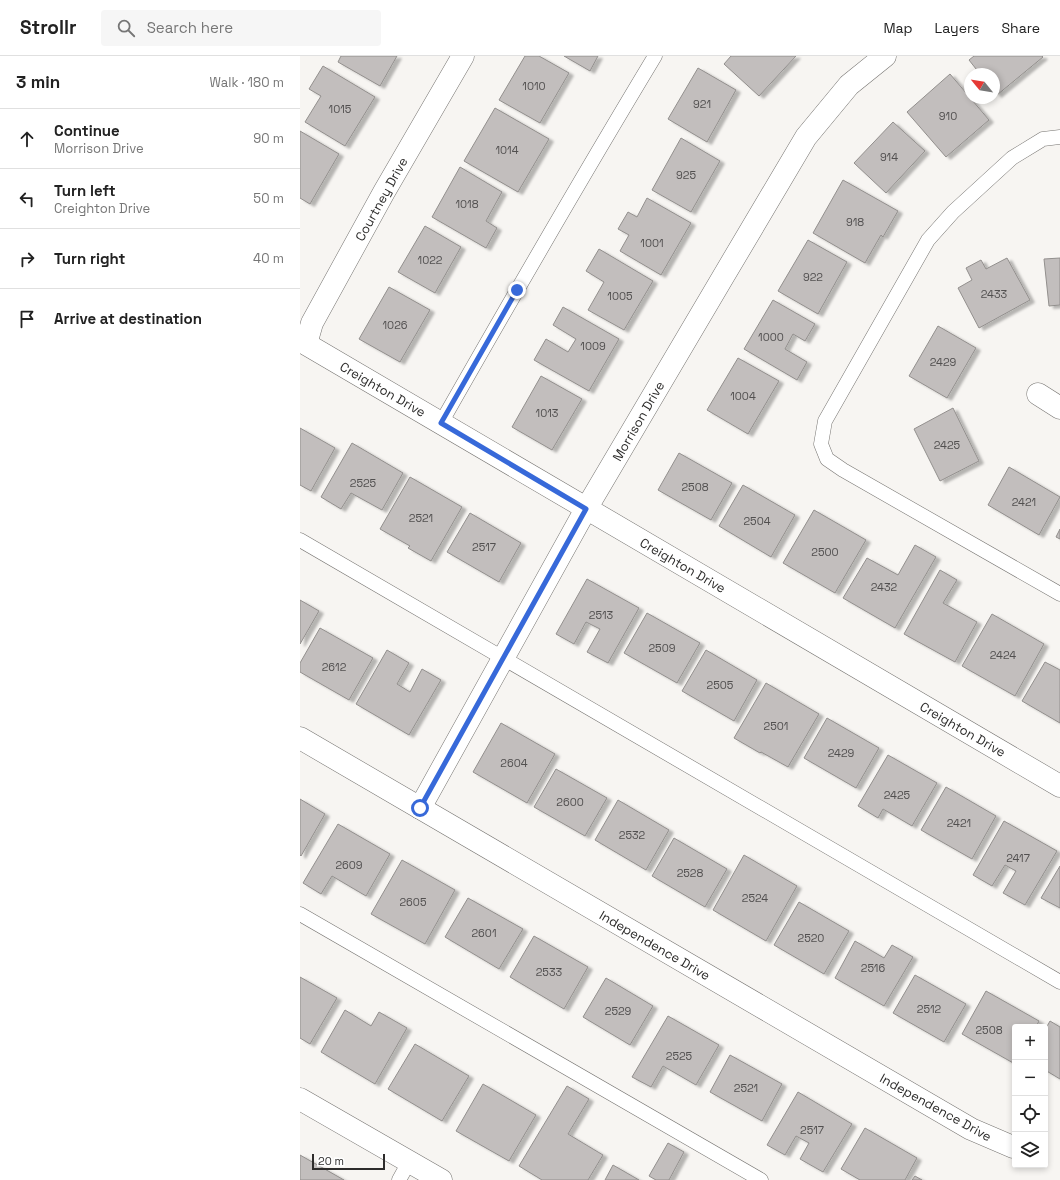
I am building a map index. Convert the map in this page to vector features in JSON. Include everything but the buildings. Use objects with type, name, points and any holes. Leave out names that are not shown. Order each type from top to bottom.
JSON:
[{"type":"street","name":"Courtney Drive","points":[[306,344],[312,323],[384,192],[463,56]]},
{"type":"street","name":"Morrison Drive","points":[[420,808],[586,509],[806,137],[849,85],[885,56]]},
{"type":"street","name":"Creighton Drive","points":[[306,344],[1060,786]]},
{"type":"street","points":[[1038,394],[1060,408]]},
{"type":"street","name":"Independence Drive","points":[[300,738],[971,1129],[1012,1148]]},
{"type":"street","points":[[300,1099],[404,1171],[441,1180]]},
{"type":"lane","points":[[441,423],[552,229],[655,56]]},
{"type":"lane","points":[[1060,137],[1044,139],[1012,158],[953,212],[928,240],[825,421],[821,444],[827,459],[843,470],[1060,594]]},
{"type":"lane","points":[[300,540],[1060,982]]},
{"type":"lane","points":[[300,914],[761,1180]]},
{"type":"route","points":[[420,808],[586,509],[441,423],[517,290]]}]
